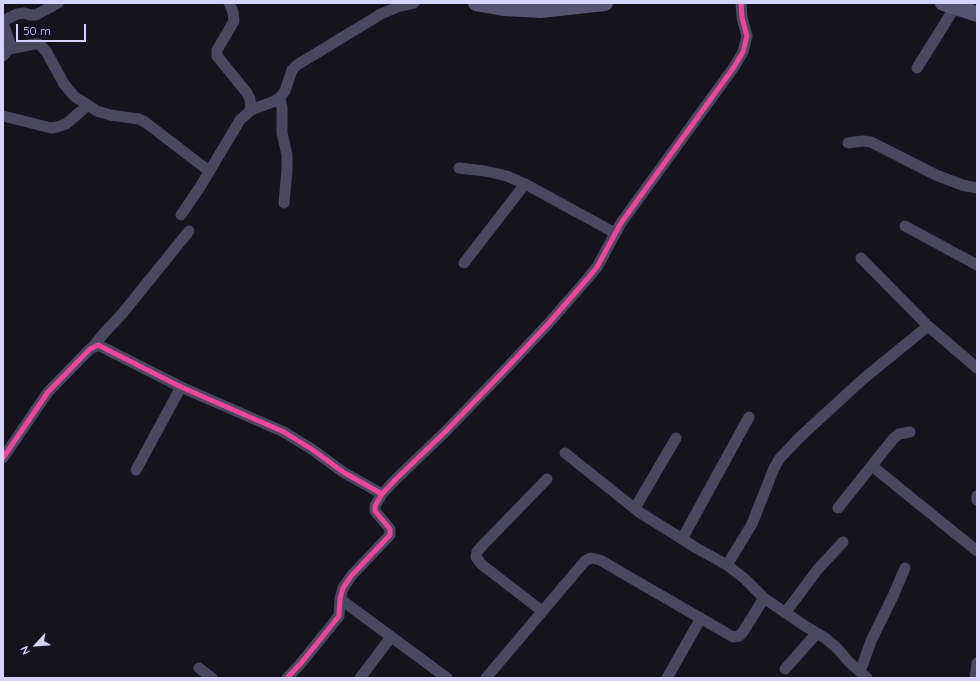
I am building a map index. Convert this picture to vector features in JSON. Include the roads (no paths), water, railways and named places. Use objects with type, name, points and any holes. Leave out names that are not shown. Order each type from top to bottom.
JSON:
[{"type":"main road","points":[[476,3],[505,8],[540,10],[605,3]]},
{"type":"main road","points":[[949,5],[977,14]]},
{"type":"street","points":[[6,53],[10,43],[3,22],[17,14],[36,14],[58,3]]},
{"type":"street","points":[[229,3],[233,12],[234,21],[217,50],[217,56],[247,92],[250,99],[251,110]]},
{"type":"street","points":[[181,215],[210,171],[240,120],[251,110],[275,101],[280,97],[285,91],[292,70],[297,65],[381,14],[400,6],[414,3]]},
{"type":"street","points":[[287,678],[302,662],[339,616],[340,599],[344,588],[352,575],[390,535],[390,529],[375,511],[375,506],[382,494],[396,478],[496,380],[548,324],[597,267],[621,223],[734,67],[743,52],[747,36],[740,3]]},
{"type":"street","points":[[917,68],[949,5]]},
{"type":"street","points":[[6,53],[34,44],[39,44],[42,46],[68,91],[74,96],[97,111],[110,115],[139,119],[145,122],[210,171]]},
{"type":"street","points":[[280,97],[282,108],[282,133],[287,155],[284,203]]},
{"type":"street","points":[[3,116],[52,128],[66,124],[88,105]]},
{"type":"street","points":[[848,143],[863,141],[871,142],[936,175],[962,185],[977,188]]},
{"type":"street","points":[[459,168],[485,171],[507,176],[525,184],[615,233]]},
{"type":"street","points":[[464,263],[525,184]]},
{"type":"street","points":[[904,226],[977,265]]},
{"type":"street","points":[[3,458],[48,392],[93,347],[122,314],[189,230]]},
{"type":"street","points":[[861,258],[928,326],[977,368]]},
{"type":"street","points":[[727,565],[752,524],[774,468],[780,458],[800,437],[862,380],[928,326]]},
{"type":"street","points":[[93,347],[98,345],[102,346],[181,387],[284,432],[313,450],[343,472],[382,494]]},
{"type":"street","points":[[136,470],[181,387]]},
{"type":"street","points":[[682,539],[749,418]]},
{"type":"street","points":[[838,508],[897,436],[902,432],[910,432]]},
{"type":"street","points":[[635,508],[676,438]]},
{"type":"street","points":[[565,453],[635,508],[682,539],[727,565],[745,579],[764,598],[837,648],[863,675]]},
{"type":"street","points":[[872,466],[976,549]]},
{"type":"street","points":[[542,611],[481,564],[476,557],[477,552],[481,547],[546,479]]},
{"type":"street","points":[[786,613],[818,569],[843,542]]},
{"type":"street","points":[[486,678],[588,559],[595,558],[731,636],[738,636],[743,632],[764,598]]},
{"type":"street","points":[[863,675],[871,641],[893,596],[904,568]]},
{"type":"street","points":[[340,599],[447,678]]},
{"type":"street","points":[[667,678],[701,618]]},
{"type":"street","points":[[785,669],[817,633]]},
{"type":"street","points":[[360,678],[391,637]]},
{"type":"street","points":[[975,678],[977,663]]},
{"type":"street","points":[[199,668],[212,678]]}]
